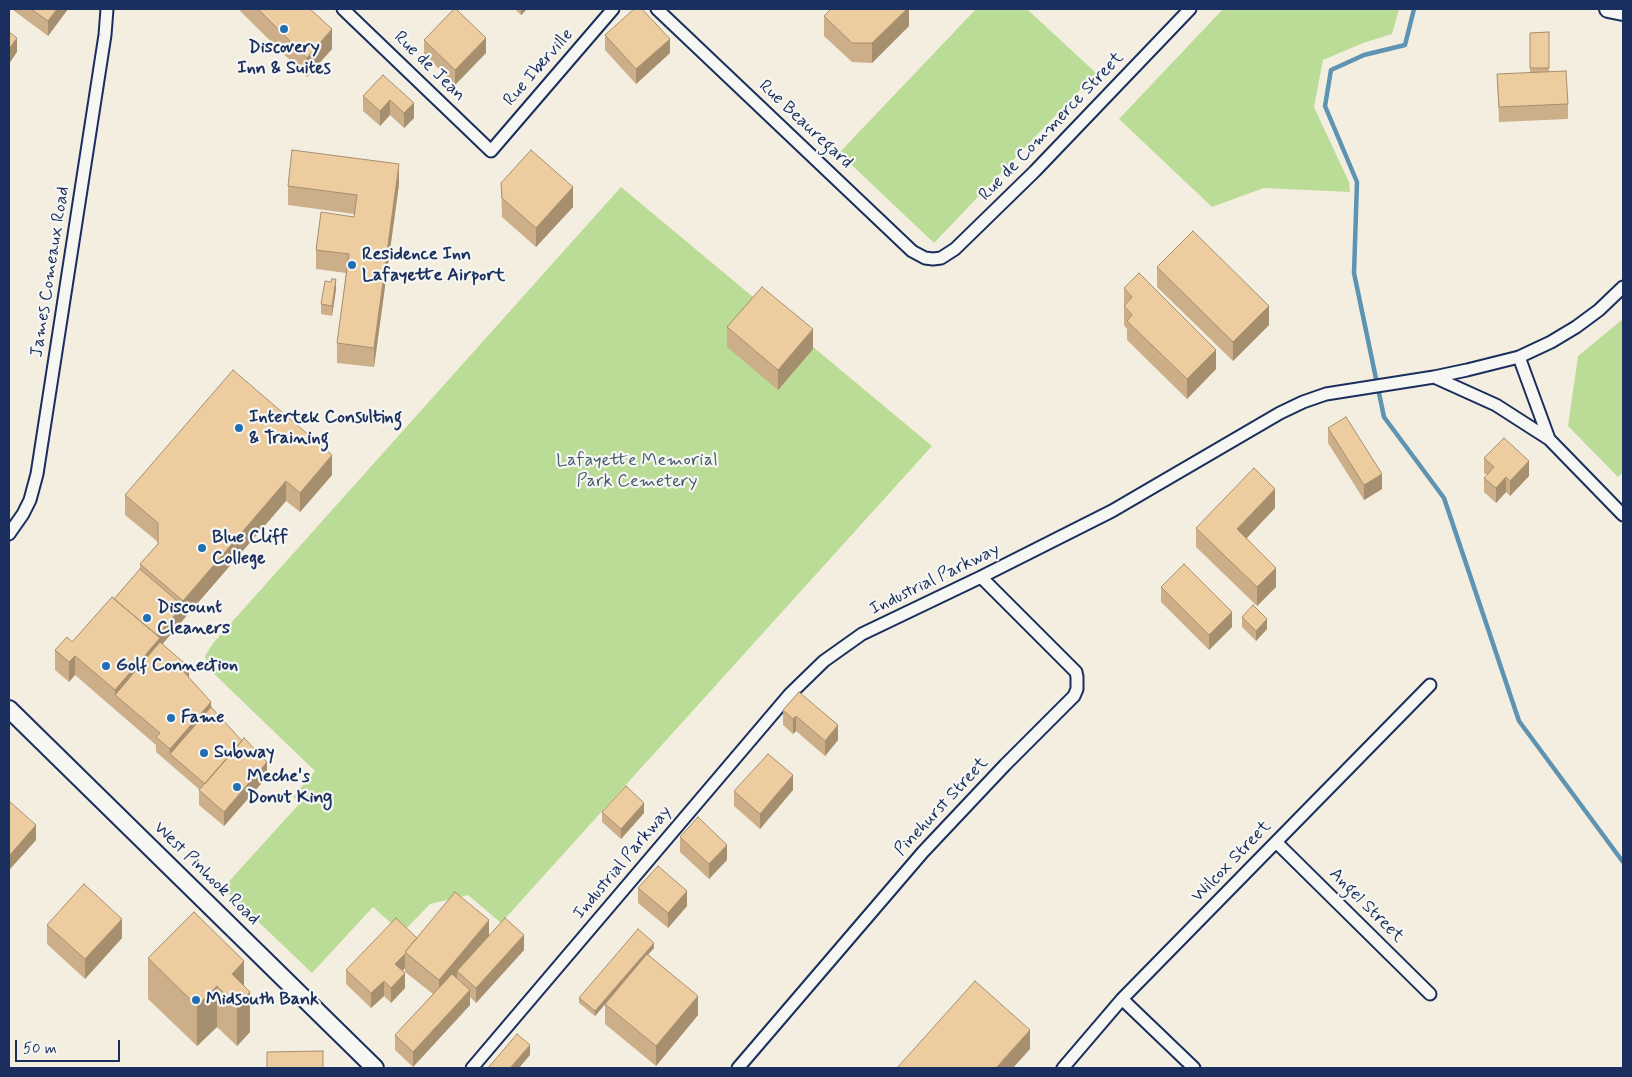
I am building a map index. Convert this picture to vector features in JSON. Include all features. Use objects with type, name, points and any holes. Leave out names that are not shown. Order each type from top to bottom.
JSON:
[{"type":"main road","points":[[1608,9],[1623,12]]},
{"type":"main road","name":"West Pinhook Road","points":[[9,709],[375,1068]]},
{"type":"street","name":"James Comeaux Road","points":[[9,534],[30,500],[37,474],[105,35],[107,9]]},
{"type":"street","name":"Rue de Jean","points":[[343,9],[491,151]]},
{"type":"street","name":"Rue Iberville","points":[[491,151],[613,9]]},
{"type":"street","name":"Rue Beauregard","points":[[657,9],[912,250],[926,258],[933,259]]},
{"type":"street","name":"Rue de Commerce Street","points":[[933,259],[950,254],[1035,172],[1190,9]]},
{"type":"street","name":"Industrial Parkway","points":[[472,1068],[783,702],[824,661],[862,634],[981,578],[1112,511],[1280,413],[1303,402],[1335,392],[1467,370],[1519,357],[1551,342],[1576,327],[1599,310],[1623,287]]},
{"type":"street","points":[[1519,357],[1549,439]]},
{"type":"street","points":[[1428,377],[1496,405],[1549,439],[1623,514]]},
{"type":"street","name":"Pinehurst Street","points":[[738,1068],[923,852],[1074,696],[1077,689],[1078,677],[1076,672],[981,578]]},
{"type":"street","name":"Wilcox Street","points":[[1063,1068],[1122,999],[1430,685]]},
{"type":"street","name":"Angel Street","points":[[1276,842],[1430,994]]},
{"type":"street","points":[[1122,999],[1194,1068]]},
{"type":"green space","points":[[976,9],[1027,9],[1096,73],[934,243],[839,153]]},
{"type":"green space","points":[[1223,9],[1399,9],[1392,34],[1363,43],[1323,60],[1314,107],[1349,182],[1350,192],[1264,188],[1212,207],[1119,119]]},
{"type":"green space","name":"Lafayette Memorial Park Cemetery","points":[[621,187],[932,446],[501,923],[468,895],[430,904],[402,933],[373,907],[312,973],[223,888],[300,803],[293,797],[315,771],[210,670],[205,656],[214,642]]},
{"type":"green space","points":[[1623,319],[1623,472],[1618,477],[1568,426],[1578,356]]},
{"type":"building","points":[[31,9],[57,9],[48,21]]},
{"type":"building","points":[[258,9],[310,9],[332,29],[307,58]]},
{"type":"building","points":[[454,9],[486,38],[455,70],[424,40]]},
{"type":"building","points":[[634,9],[642,9],[670,39],[636,69],[605,35]]},
{"type":"building","points":[[831,9],[907,9],[872,43],[852,43],[824,16]]},
{"type":"building","points":[[9,32],[17,38],[9,49]]},
{"type":"building","points":[[1549,32],[1549,68],[1530,68],[1530,33]]},
{"type":"building","points":[[1566,71],[1568,104],[1499,107],[1497,74]]},
{"type":"building","points":[[383,75],[414,103],[404,113],[390,100],[380,111],[363,96]]},
{"type":"building","name":"Residence Inn Lafayette Airport","points":[[292,150],[399,164],[374,348],[337,343],[349,254],[316,250],[321,212],[354,217],[357,195],[288,186]]},
{"type":"building","points":[[531,150],[573,187],[536,228],[502,198],[501,183]]},
{"type":"building","points":[[1193,231],[1269,306],[1233,342],[1157,267]]},
{"type":"building","points":[[1139,273],[1216,350],[1187,379],[1127,321],[1132,315],[1124,306],[1132,297],[1124,288]]},
{"type":"building","points":[[332,279],[336,279],[332,306],[321,304],[325,281],[331,282]]},
{"type":"building","points":[[762,287],[813,329],[778,370],[727,327]]},
{"type":"building","points":[[233,370],[332,455],[300,493],[286,481],[183,601],[140,564],[158,544],[158,523],[125,495]]},
{"type":"building","points":[[1346,417],[1382,474],[1364,485],[1328,428]]},
{"type":"building","points":[[1504,438],[1529,461],[1510,481],[1506,477],[1496,488],[1484,478],[1494,467],[1484,458]]},
{"type":"building","points":[[1254,468],[1275,489],[1237,529],[1276,568],[1257,587],[1196,528]]},
{"type":"building","points":[[1184,564],[1232,612],[1209,635],[1161,587]]},
{"type":"building","points":[[140,569],[183,606],[157,635],[114,599]]},
{"type":"building","points":[[112,597],[160,638],[115,690],[75,656],[69,662],[55,650],[67,637],[72,642]]},
{"type":"building","points":[[1253,605],[1267,619],[1256,631],[1242,617]]},
{"type":"building","points":[[160,642],[189,667],[184,672],[211,702],[170,749],[156,737],[160,733],[115,695]]},
{"type":"building","points":[[799,692],[838,725],[825,741],[796,716],[793,719],[783,710]]},
{"type":"building","points":[[211,707],[242,741],[205,784],[170,754]]},
{"type":"building","points":[[244,738],[267,762],[224,812],[199,790]]},
{"type":"building","points":[[768,754],[793,775],[760,814],[734,791]]},
{"type":"building","points":[[626,786],[644,803],[621,829],[602,812]]},
{"type":"building","points":[[9,801],[36,825],[10,855],[9,853]]},
{"type":"building","points":[[698,817],[727,845],[709,864],[680,837]]},
{"type":"building","points":[[658,866],[687,891],[668,913],[638,888]]},
{"type":"building","points":[[84,884],[122,919],[85,959],[47,925]]},
{"type":"building","points":[[455,892],[489,920],[439,980],[405,952]]},
{"type":"building","points":[[194,912],[244,961],[232,974],[250,992],[237,1006],[217,986],[197,1006],[148,958]]},
{"type":"building","points":[[396,918],[417,938],[395,964],[405,973],[391,988],[384,981],[371,993],[346,970]]},
{"type":"building","points":[[505,918],[524,935],[476,988],[457,971]]},
{"type":"building","points":[[638,929],[654,943],[595,1011],[579,998]]},
{"type":"building","points":[[647,954],[698,996],[656,1046],[605,1004]]},
{"type":"building","points":[[452,974],[470,990],[413,1052],[395,1035]]},
{"type":"building","points":[[975,981],[1030,1030],[996,1068],[897,1068]]},
{"type":"building","points":[[517,1034],[530,1045],[510,1068],[488,1068]]},
{"type":"building","points":[[323,1051],[323,1068],[267,1068],[267,1052]]},
{"type":"waterway","points":[[1414,9],[1405,45],[1364,55],[1331,70],[1325,106],[1357,182],[1354,273],[1384,417],[1444,498],[1519,721],[1623,862]]},
{"type":"place","name":"Discovery Inn & Suites","points":[[284,29]]},
{"type":"place","name":"Residence Inn Lafayette Airport","points":[[352,265]]},
{"type":"place","name":"Intertek Consulting & Training","points":[[239,428]]},
{"type":"place","name":"Blue Cliff College","points":[[202,548]]},
{"type":"place","name":"Discount Cleaners","points":[[147,618]]},
{"type":"place","name":"Golf Connection","points":[[106,666]]},
{"type":"place","name":"Fame","points":[[171,718]]},
{"type":"place","name":"Subway","points":[[204,753]]},
{"type":"place","name":"Meche's Donut King","points":[[237,787]]},
{"type":"place","name":"Midsouth Bank","points":[[196,1000]]}]
